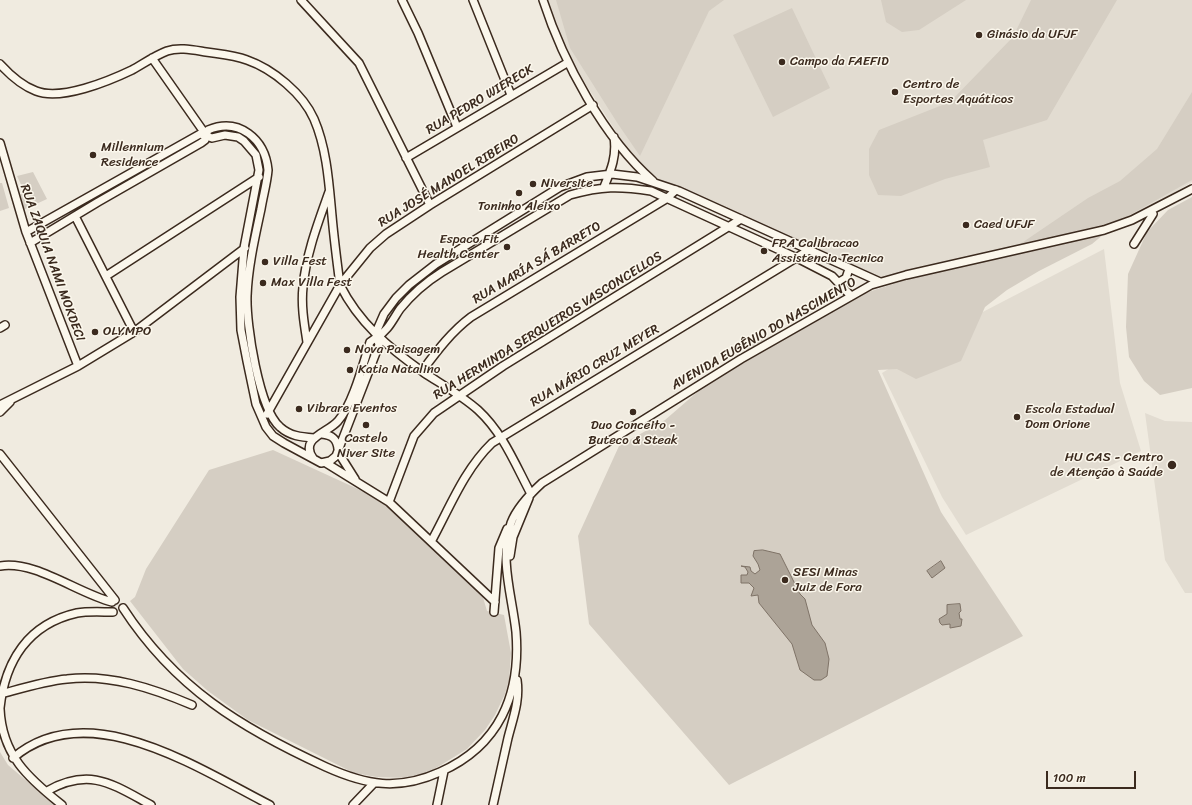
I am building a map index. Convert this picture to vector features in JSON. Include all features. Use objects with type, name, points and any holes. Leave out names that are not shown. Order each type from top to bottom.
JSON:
[{"type":"street","points":[[302,0],[359,63],[373,88],[406,158],[430,204]]},
{"type":"street","points":[[402,0],[418,32],[457,127]]},
{"type":"street","points":[[473,0],[511,95]]},
{"type":"street","points":[[543,0],[552,27],[567,62],[593,105],[614,137],[637,167],[655,182]]},
{"type":"street","points":[[0,64],[27,87],[38,92],[51,94],[68,92],[93,86],[131,70],[168,51],[183,49],[225,54],[248,60],[264,68],[280,79],[302,101],[313,117],[324,153],[340,285],[356,313],[377,337],[422,371],[458,394],[478,410],[501,436],[531,494]]},
{"type":"street","points":[[152,58],[206,135]]},
{"type":"street","name":"RUA PEDRO WIERECK","points":[[406,158],[567,62]]},
{"type":"street","name":"RUA JOSÉ MANOEL RIBEIRO","points":[[263,420],[340,285],[370,248],[386,234],[430,204],[593,105]]},
{"type":"street","points":[[30,243],[201,143],[205,140],[208,130],[212,128],[234,126],[250,135],[264,151],[267,159],[267,179],[247,297],[255,359],[262,394],[269,411],[280,427],[288,433],[296,436],[314,438],[322,434],[339,420],[379,345],[376,330],[384,314],[396,298],[409,285],[436,264],[542,198],[560,187],[583,178],[609,174],[637,177],[655,182],[881,282]]},
{"type":"street","points":[[26,232],[200,134],[212,138],[225,135],[244,141],[256,154],[259,177],[244,248],[240,312],[247,361],[256,404],[263,420],[273,436],[317,461],[326,463],[389,502],[432,540],[495,602]]},
{"type":"street","points":[[604,188],[614,162],[614,137]]},
{"type":"street","name":"RUA ZAQUIA NAMI MOKDECI","points":[[0,143],[26,232],[78,366]]},
{"type":"street","points":[[106,276],[259,177]]},
{"type":"street","points":[[377,337],[385,333],[393,319],[410,297],[427,282],[492,241],[570,195],[594,188],[628,188],[650,191],[728,228],[797,258],[837,280],[851,296]]},
{"type":"street","points":[[307,342],[302,306],[303,287],[310,250],[329,189]]},
{"type":"street","name":"AVENIDA EUGÊNIO DO NASCIMENTO","points":[[1031,246],[1105,234],[1133,224],[1153,214],[1192,189]]},
{"type":"street","name":"AVENIDA EUGÊNIO DO NASCIMENTO","points":[[0,454],[115,608],[130,620],[173,670],[222,711],[284,748],[338,773],[361,781],[382,785],[407,782],[444,771],[473,753],[494,730],[509,702],[516,676],[516,632],[509,594],[505,556],[512,520],[531,494],[542,483],[741,359],[851,296],[881,282],[1104,230],[1124,223],[1192,189]]},
{"type":"street","name":"RUA MARÍA SÁ BARRETO","points":[[422,371],[447,338],[457,328],[472,317],[666,199],[676,190]]},
{"type":"street","points":[[542,198],[547,208]]},
{"type":"street","points":[[1134,244],[1153,214]]},
{"type":"street","points":[[75,216],[134,332]]},
{"type":"street","name":"RUA HERMINDA SERQUEIROS VASCONCELLOS","points":[[389,502],[414,436],[434,413],[458,394],[728,228],[740,219]]},
{"type":"street","points":[[487,232],[492,241]]},
{"type":"street","points":[[0,405],[78,366],[134,332],[244,248],[254,249]]},
{"type":"street","name":"RUA MÁRIO CRUZ MEYER","points":[[432,540],[464,479],[483,452],[501,436],[809,250]]},
{"type":"street","points":[[436,264],[442,272]]},
{"type":"street","points":[[837,280],[838,271],[848,268]]},
{"type":"street","points":[[240,312],[248,312]]},
{"type":"street","points":[[247,361],[255,359]]},
{"type":"street","points":[[326,463],[334,459],[338,450],[363,377]]},
{"type":"street","points":[[0,412],[13,399]]},
{"type":"street","points":[[322,434],[332,436],[335,440],[347,468],[358,483]]},
{"type":"street","points":[[313,458],[309,450],[314,438]]},
{"type":"street","name":"AVENIDA EUGÊNIO DO NASCIMENTO","points":[[509,594],[510,556],[513,537],[531,494]]},
{"type":"street","points":[[494,612],[499,548],[503,534],[512,520]]},
{"type":"street","points":[[0,566],[20,566],[41,573],[115,608]]},
{"type":"street","points":[[62,805],[24,773],[13,758],[4,740],[0,708],[1,694],[6,673],[16,654],[29,638],[43,627],[59,619],[78,613],[115,608]]},
{"type":"street","points":[[493,805],[516,710],[519,693],[516,676]]},
{"type":"street","points":[[1,694],[47,682],[88,677],[112,679],[142,686],[192,705]]},
{"type":"street","points":[[13,758],[24,749],[38,742],[62,736],[88,733],[112,735],[169,755],[270,805]]},
{"type":"street","points":[[437,805],[444,771]]},
{"type":"street","points":[[47,791],[62,783],[77,780],[102,780],[151,805]]},
{"type":"street","points":[[353,805],[374,783]]},
{"type":"shaded area","points":[[547,0],[1192,0],[1192,182],[1142,211],[1105,229],[878,279],[667,184],[649,172],[627,149],[569,58],[557,31]]},
{"type":"shaded area","points":[[556,0],[724,0],[709,11],[640,156],[570,48]]},
{"type":"shaded area","points":[[881,0],[966,0],[919,30],[902,32],[886,22]]},
{"type":"shaded area","points":[[1031,0],[1117,0],[1047,120],[983,140],[990,167],[945,179],[901,196],[878,195],[869,175],[869,149],[879,130],[950,102],[1013,37]]},
{"type":"shaded area","name":"Campo da FAEFID","points":[[792,8],[830,88],[773,117],[733,35]]},
{"type":"shaded area","name":"SESI Minas Juiz de Fora","points":[[1192,92],[1192,180],[1121,220],[1092,244],[1039,271],[1007,290],[985,307],[961,361],[916,379],[897,369],[878,370],[941,512],[1023,636],[729,785],[589,624],[578,536],[619,446],[665,420],[755,342],[807,323],[856,296],[924,274],[1004,255],[1088,198],[1120,181],[1157,149]]},
{"type":"shaded area","points":[[33,172],[47,199],[23,210],[19,195],[25,193],[17,176]]},
{"type":"shaded area","points":[[0,183],[2,183],[9,208],[0,211]]},
{"type":"shaded area","points":[[1192,197],[1192,388],[1160,395],[1144,381],[1129,357],[1126,327],[1128,274],[1147,232],[1168,210]]},
{"type":"shaded area","name":"Escola Estadual Dom Orione","points":[[1104,249],[1120,383],[1141,451],[966,535],[942,497],[882,373],[977,315]]},
{"type":"shaded area","name":"HU CAS - Centro de Atenção à Saúde","points":[[1145,413],[1165,421],[1192,422],[1192,593],[1185,593],[1165,560]]},
{"type":"shaded area","points":[[273,450],[384,501],[482,594],[487,611],[504,615],[511,653],[509,680],[505,694],[495,715],[485,730],[467,749],[428,773],[406,778],[377,777],[354,773],[248,720],[208,691],[183,669],[130,601],[135,597],[146,569],[209,470]]},
{"type":"shaded area","points":[[763,550],[780,554],[800,594],[805,599],[812,625],[825,643],[829,659],[827,676],[821,680],[814,680],[800,670],[792,644],[759,603],[758,595],[751,596],[754,588],[749,583],[741,583],[741,575],[747,575],[748,572],[745,567],[741,566],[750,567],[751,571],[755,574],[760,570],[753,556],[754,551]]},
{"type":"shaded area","points":[[941,561],[945,568],[932,578],[927,571]]},
{"type":"shaded area","points":[[960,604],[961,611],[959,613],[960,619],[962,619],[961,626],[950,628],[950,624],[942,625],[939,619],[947,614],[947,605]]},
{"type":"shaded area","points":[[0,752],[8,765],[55,805],[0,805]]},
{"type":"place","name":"Ginásio da UFJF","points":[[979,35]]},
{"type":"place","name":"Campo da FAEFID","points":[[782,62]]},
{"type":"place","name":"Centro de Esportes Aquáticos","points":[[895,92]]},
{"type":"place","name":"Millennium Residence","points":[[93,155]]},
{"type":"place","name":"Niversite","points":[[533,184]]},
{"type":"place","name":"Toninho Aleixo","points":[[519,193]]},
{"type":"place","name":"Caed UFJF","points":[[966,225]]},
{"type":"place","name":"Espaco Fit Health Center","points":[[507,247]]},
{"type":"place","name":"FPA Calibracao Assistencia Tecnica","points":[[764,251]]},
{"type":"place","name":"Villa Fest","points":[[265,262]]},
{"type":"place","name":"Max Villa Fest","points":[[263,283]]},
{"type":"place","name":"OLYMPO","points":[[95,332]]},
{"type":"place","name":"Nova Paisagem","points":[[347,350]]},
{"type":"place","name":"Katia Natalino","points":[[350,370]]},
{"type":"place","name":"Vibrare Eventos","points":[[299,409]]},
{"type":"place","name":"Duo Conceito - Buteco & Steak","points":[[633,412]]},
{"type":"place","name":"Escola Estadual Dom Orione","points":[[1017,417]]},
{"type":"place","name":"Castelo Niver Site","points":[[366,425]]},
{"type":"place","name":"HU CAS - Centro de Atenção à Saúde","points":[[1172,465]]},
{"type":"place","name":"SESI Minas Juiz de Fora","points":[[785,580]]}]
